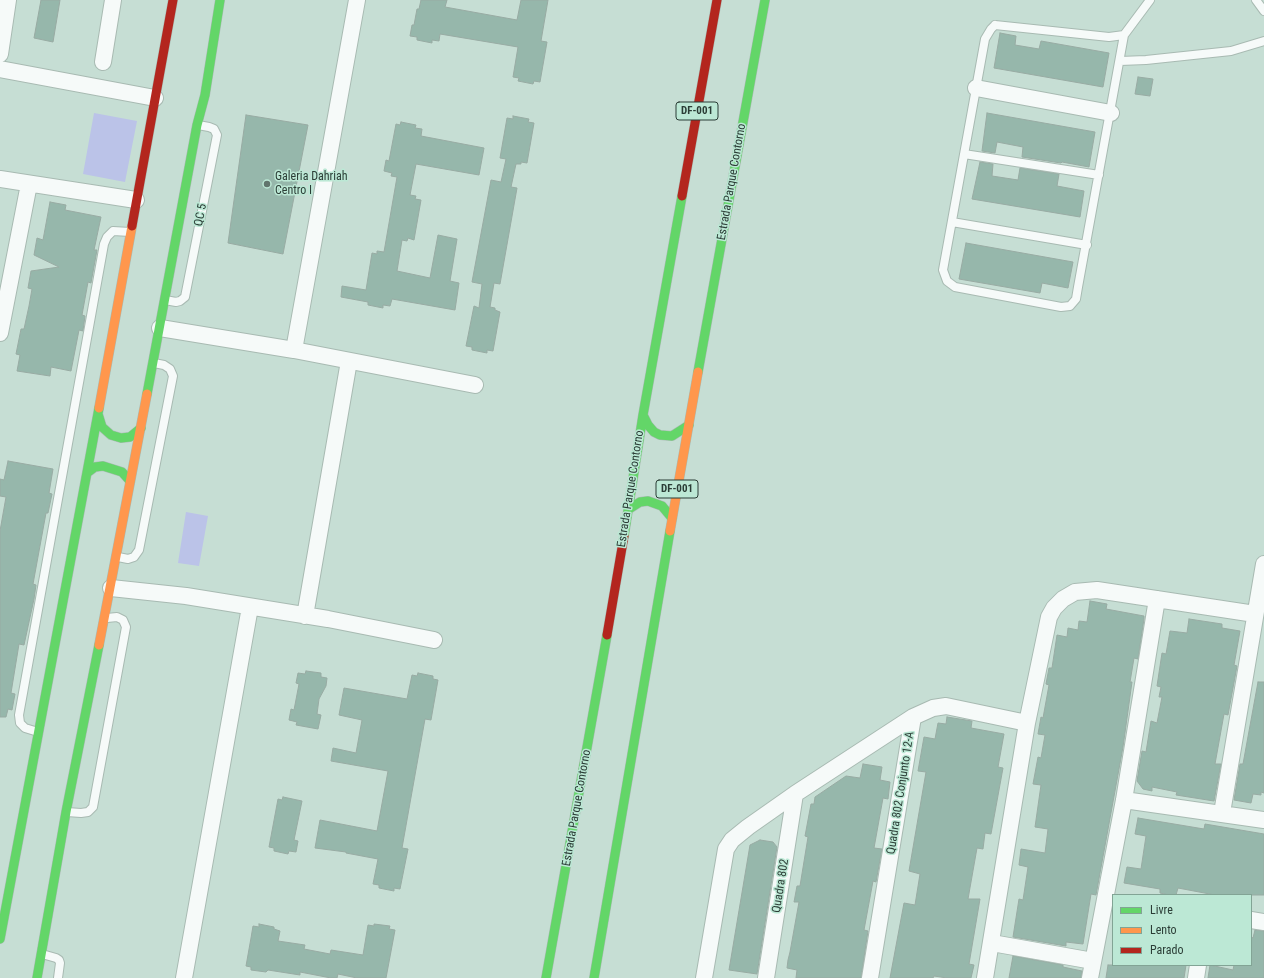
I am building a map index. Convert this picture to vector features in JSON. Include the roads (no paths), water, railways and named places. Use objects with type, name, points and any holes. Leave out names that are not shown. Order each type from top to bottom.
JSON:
[{"type":"main road","points":[[0,939],[8,879],[38,733],[87,474],[173,0]]},
{"type":"main road","points":[[37,978],[66,812],[117,557],[197,125],[205,95],[220,0]]},
{"type":"main road","name":"Estrada Parque Contorno","points":[[546,978],[629,509],[643,415],[717,0]]},
{"type":"main road","name":"Estrada Parque Contorno","points":[[594,978],[672,518],[765,0]]},
{"type":"main road","points":[[98,414],[102,427],[111,435],[121,438],[130,437],[141,428]]},
{"type":"main road","points":[[643,415],[648,425],[654,432],[660,435],[672,436],[689,424]]},
{"type":"main road","points":[[87,474],[95,467],[103,466],[122,472],[130,481]]},
{"type":"main road","points":[[629,509],[635,505],[648,501],[662,506],[672,518]]},
{"type":"street","points":[[0,54],[8,0]]},
{"type":"street","points":[[103,62],[113,0]]},
{"type":"street","points":[[294,350],[357,0]]},
{"type":"street","points":[[0,69],[155,98]]},
{"type":"street","points":[[976,88],[1111,113]]},
{"type":"street","points":[[0,179],[136,200]]},
{"type":"street","points":[[0,333],[29,184]]},
{"type":"street","points":[[160,328],[294,350],[475,385]]},
{"type":"street","points":[[305,616],[349,361]]},
{"type":"street","points":[[1222,813],[1264,564]]},
{"type":"street","points":[[111,588],[186,596],[434,640]]},
{"type":"street","points":[[985,978],[992,943],[1027,723],[1049,617],[1054,608],[1063,599],[1075,592],[1097,590],[1255,614]]},
{"type":"street","points":[[1090,978],[1110,896],[1157,599]]},
{"type":"street","points":[[184,978],[250,607]]},
{"type":"street","points":[[913,717],[933,708],[946,706],[1027,723]]},
{"type":"street","name":"Quadra 802 Conjunto 12-A","points":[[704,978],[726,849],[732,840],[795,794],[913,717]]},
{"type":"street","name":"Quadra 802 Conjunto 12-A","points":[[870,978],[913,717]]},
{"type":"street","name":"Quadra 802","points":[[766,978],[795,794]]},
{"type":"street","points":[[1124,800],[1264,820]]},
{"type":"street","points":[[1252,920],[1264,922]]},
{"type":"street","points":[[992,943],[1093,961]]},
{"type":"street","points":[[1196,978],[1198,966]]},
{"type":"lane","points":[[1124,35],[1109,37],[995,25],[990,28],[985,39],[943,270],[946,281],[955,287],[1060,307],[1070,306],[1076,299],[1124,35],[1150,0]]},
{"type":"lane","points":[[1256,0],[1264,11]]},
{"type":"lane","points":[[1120,61],[1146,60],[1231,51],[1264,41]]},
{"type":"lane","name":"QC 5","points":[[164,300],[176,302],[185,297],[217,135],[214,130],[209,127],[197,125]]},
{"type":"lane","points":[[964,154],[1099,175]]},
{"type":"lane","points":[[952,222],[1087,245]]},
{"type":"lane","points":[[38,733],[25,728],[20,723],[19,715],[104,244],[107,236],[114,231],[130,232]]},
{"type":"lane","points":[[117,557],[128,559],[134,557],[139,550],[173,376],[170,369],[164,365],[152,362]]},
{"type":"lane","points":[[66,812],[88,812],[93,807],[126,627],[123,620],[117,617],[105,618]]},
{"type":"lane","points":[[41,954],[59,960],[58,978]]},
{"type":"place","name":"Galeria Dahriah Centro I","points":[[267,184]]}]
